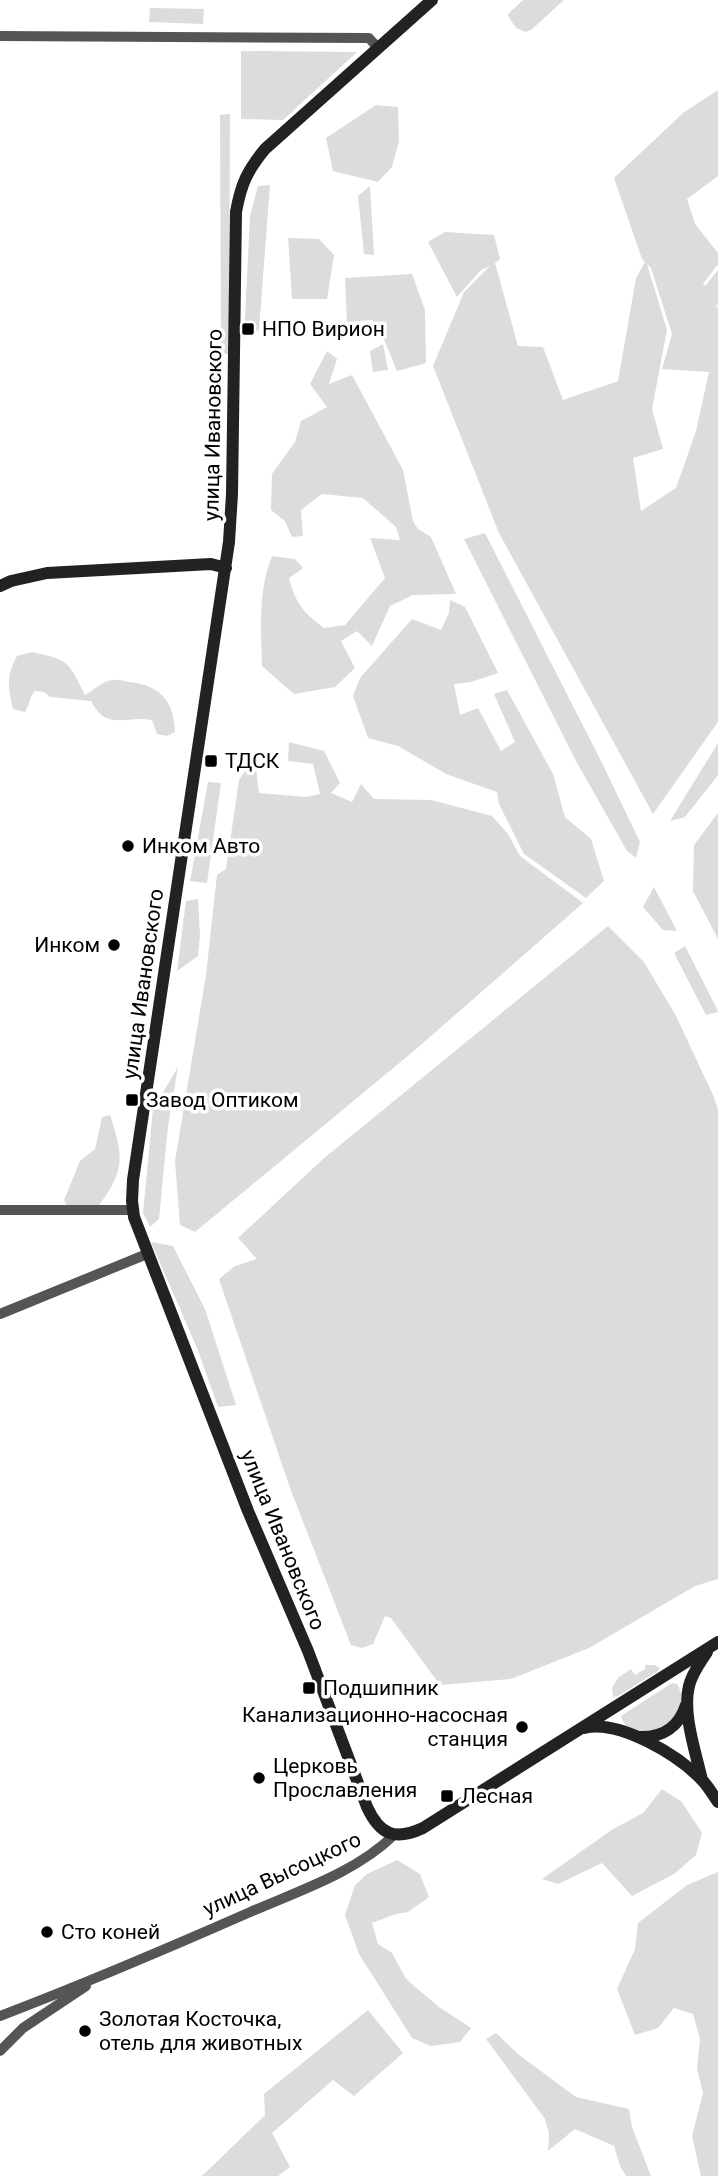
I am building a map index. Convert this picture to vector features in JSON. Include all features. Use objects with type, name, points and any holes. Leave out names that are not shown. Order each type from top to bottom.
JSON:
[{"type":"main road","name":"улица Ивановского","points":[[394,1835],[376,1824],[367,1807],[312,1663],[243,1498],[135,1225],[132,1210],[133,1180],[226,568],[232,494],[236,212],[240,188],[248,169],[265,149],[432,0]]},
{"type":"main road","points":[[0,586],[31,576],[68,571],[211,564],[226,568]]},
{"type":"main road","points":[[702,1780],[688,1713],[688,1687],[696,1668],[715,1644]]},
{"type":"main road","name":"улица Высоцкого","points":[[394,1835],[423,1828],[715,1644]]},
{"type":"main road","points":[[678,1668],[688,1687]]},
{"type":"main road","points":[[574,1731],[592,1726],[607,1727],[648,1738],[670,1730],[677,1724],[687,1702]]},
{"type":"main road","points":[[606,1713],[619,1727],[675,1758],[702,1780],[718,1802]]},
{"type":"street","points":[[0,36],[369,38],[378,48]]},
{"type":"street","points":[[0,1210],[132,1210]]},
{"type":"street","points":[[0,1314],[147,1254]]},
{"type":"street","name":"улица Высоцкого","points":[[0,2016],[104,1975],[320,1881],[379,1849],[394,1835]]},
{"type":"street","name":"улица Высоцкого","points":[[0,2050],[23,2028],[104,1975]]},
{"type":"shaded area","points":[[523,0],[564,0],[526,32],[516,28],[508,16]]},
{"type":"shaded area","points":[[150,8],[204,9],[203,24],[149,22]]},
{"type":"shaded area","points":[[241,51],[357,52],[283,120],[241,119]]},
{"type":"shaded area","points":[[718,90],[718,176],[687,199],[695,224],[718,253],[718,264],[703,284],[705,286],[718,270],[718,306],[715,304],[718,309],[718,722],[653,814],[499,533],[433,366],[464,292],[490,266],[481,270],[457,297],[428,242],[445,232],[494,235],[500,259],[495,263],[518,346],[543,347],[563,400],[618,381],[636,278],[645,262],[614,178],[683,113]],"holes":[[[647,264],[651,268],[672,334],[662,369],[709,372],[696,431],[676,488],[641,511],[633,458],[663,449],[652,409],[667,330]]]},
{"type":"shaded area","points":[[376,105],[398,107],[399,141],[392,167],[378,182],[333,171],[326,138]]},
{"type":"shaded area","points":[[230,114],[229,354],[221,354],[220,115]]},
{"type":"shaded area","points":[[270,185],[259,330],[244,338],[250,216],[258,186]]},
{"type":"shaded area","points":[[370,186],[374,255],[364,254],[358,196]]},
{"type":"shaded area","points":[[288,238],[319,239],[334,255],[327,299],[292,299]]},
{"type":"shaded area","points":[[412,274],[425,310],[426,363],[397,371],[372,320],[347,322],[345,278]]},
{"type":"shaded area","points":[[383,344],[388,370],[373,372],[370,351]]},
{"type":"shaded area","points":[[327,351],[337,359],[329,384],[352,375],[403,470],[413,521],[418,529],[431,537],[456,594],[413,595],[390,606],[372,646],[357,631],[341,641],[355,668],[335,687],[294,694],[262,666],[262,596],[272,556],[295,559],[303,568],[289,578],[292,587],[301,607],[324,628],[345,625],[385,578],[370,538],[400,540],[396,527],[363,498],[322,494],[301,510],[303,536],[292,537],[285,521],[271,510],[272,474],[295,442],[301,421],[327,407],[310,384]]},
{"type":"shaded area","points":[[485,533],[640,842],[636,858],[627,851],[576,761],[464,539]]},
{"type":"shaded area","points":[[450,600],[465,607],[498,673],[471,682],[454,684],[460,715],[478,708],[501,751],[515,742],[494,694],[507,690],[553,774],[565,817],[591,839],[604,881],[586,898],[524,854],[499,804],[497,792],[446,774],[398,746],[368,738],[353,696],[360,678],[412,619],[441,630],[449,613]]},
{"type":"shaded area","points":[[32,652],[54,657],[66,664],[85,695],[106,682],[115,680],[140,684],[157,691],[172,712],[175,732],[167,736],[157,734],[152,720],[110,719],[97,711],[91,701],[50,697],[44,692],[35,691],[25,712],[13,709],[9,688],[11,670],[17,656]]},
{"type":"shaded area","points":[[289,742],[324,751],[340,783],[331,793],[352,802],[361,784],[374,799],[431,800],[492,816],[508,834],[520,856],[583,903],[415,1050],[195,1232],[180,1225],[175,1161],[206,975],[217,875],[226,869],[239,780],[249,765],[251,752],[254,752],[259,793],[306,797],[320,794],[313,764],[288,761]]},
{"type":"shaded area","points":[[718,743],[718,775],[685,817],[670,821]]},
{"type":"shaded area","points":[[208,782],[221,783],[207,883],[190,881]]},
{"type":"shaded area","points":[[718,813],[718,939],[693,891],[694,845]]},
{"type":"shaded area","points":[[654,887],[677,931],[663,930],[643,907]]},
{"type":"shaded area","points":[[198,899],[198,956],[177,971],[186,901]]},
{"type":"shaded area","points":[[608,926],[644,962],[676,1016],[718,1109],[718,1579],[695,1586],[589,1648],[511,1679],[440,1685],[391,1618],[385,1616],[373,1644],[362,1648],[351,1645],[290,1488],[219,1279],[235,1266],[257,1259],[238,1238],[323,1159]]},
{"type":"shaded area","points":[[685,946],[718,1012],[706,1015],[674,953]]},
{"type":"shaded area","points":[[178,1067],[168,1126],[159,1219],[150,1227],[143,1213],[153,1109]]},
{"type":"shaded area","points":[[110,1115],[120,1156],[116,1177],[94,1212],[70,1212],[64,1200],[80,1161],[95,1149],[102,1117]]},
{"type":"shaded area","points":[[151,1242],[173,1246],[205,1309],[236,1405],[218,1407],[197,1348]]},
{"type":"shaded area","points":[[645,1665],[660,1668],[613,1697],[612,1688],[618,1678],[631,1669],[635,1675],[645,1669]]},
{"type":"shaded area","points":[[672,1683],[677,1684],[681,1697],[679,1710],[672,1720],[649,1731],[637,1731],[627,1726],[621,1716]]},
{"type":"shaded area","points":[[662,1789],[682,1802],[702,1833],[696,1855],[674,1874],[632,1896],[602,1863],[558,1884],[542,1879],[613,1829],[643,1813]]},
{"type":"shaded area","points":[[397,1860],[420,1874],[429,1897],[408,1912],[372,1923],[378,1944],[392,1953],[406,1979],[439,2007],[471,2028],[460,2042],[431,2046],[412,2038],[359,1954],[345,1915],[355,1885],[367,1874]]},
{"type":"shaded area","points":[[718,1872],[718,2176],[701,2176],[692,2136],[703,2093],[697,2069],[700,2039],[693,2014],[674,2008],[658,2028],[635,2035],[617,1989],[635,1949],[638,1923],[687,1885]]},
{"type":"shaded area","points":[[368,2010],[403,2053],[354,2096],[333,2080],[272,2133],[290,2167],[278,2176],[202,2176],[265,2115],[264,2094]]},
{"type":"shaded area","points":[[496,2033],[519,2055],[576,2097],[629,2109],[632,2127],[651,2176],[626,2176],[614,2146],[575,2129],[548,2151],[549,2134],[545,2119],[486,2039]]},
{"type":"place","name":"НПО Вирион","points":[[248,329]]},
{"type":"place","name":"ТДСК","points":[[211,761]]},
{"type":"place","name":"Инком Авто","points":[[128,846]]},
{"type":"place","name":"Инком","points":[[114,945]]},
{"type":"place","name":"Завод Оптиком","points":[[132,1100]]},
{"type":"place","name":"Подшипник","points":[[309,1688]]},
{"type":"place","name":"Канализационно-насосная станция","points":[[522,1727]]},
{"type":"place","name":"Церковь Прославления","points":[[259,1778]]},
{"type":"place","name":"Лесная","points":[[447,1796]]},
{"type":"place","name":"Сто коней","points":[[47,1932]]},
{"type":"place","name":"Золотая Косточка, отель для животных","points":[[85,2031]]}]
